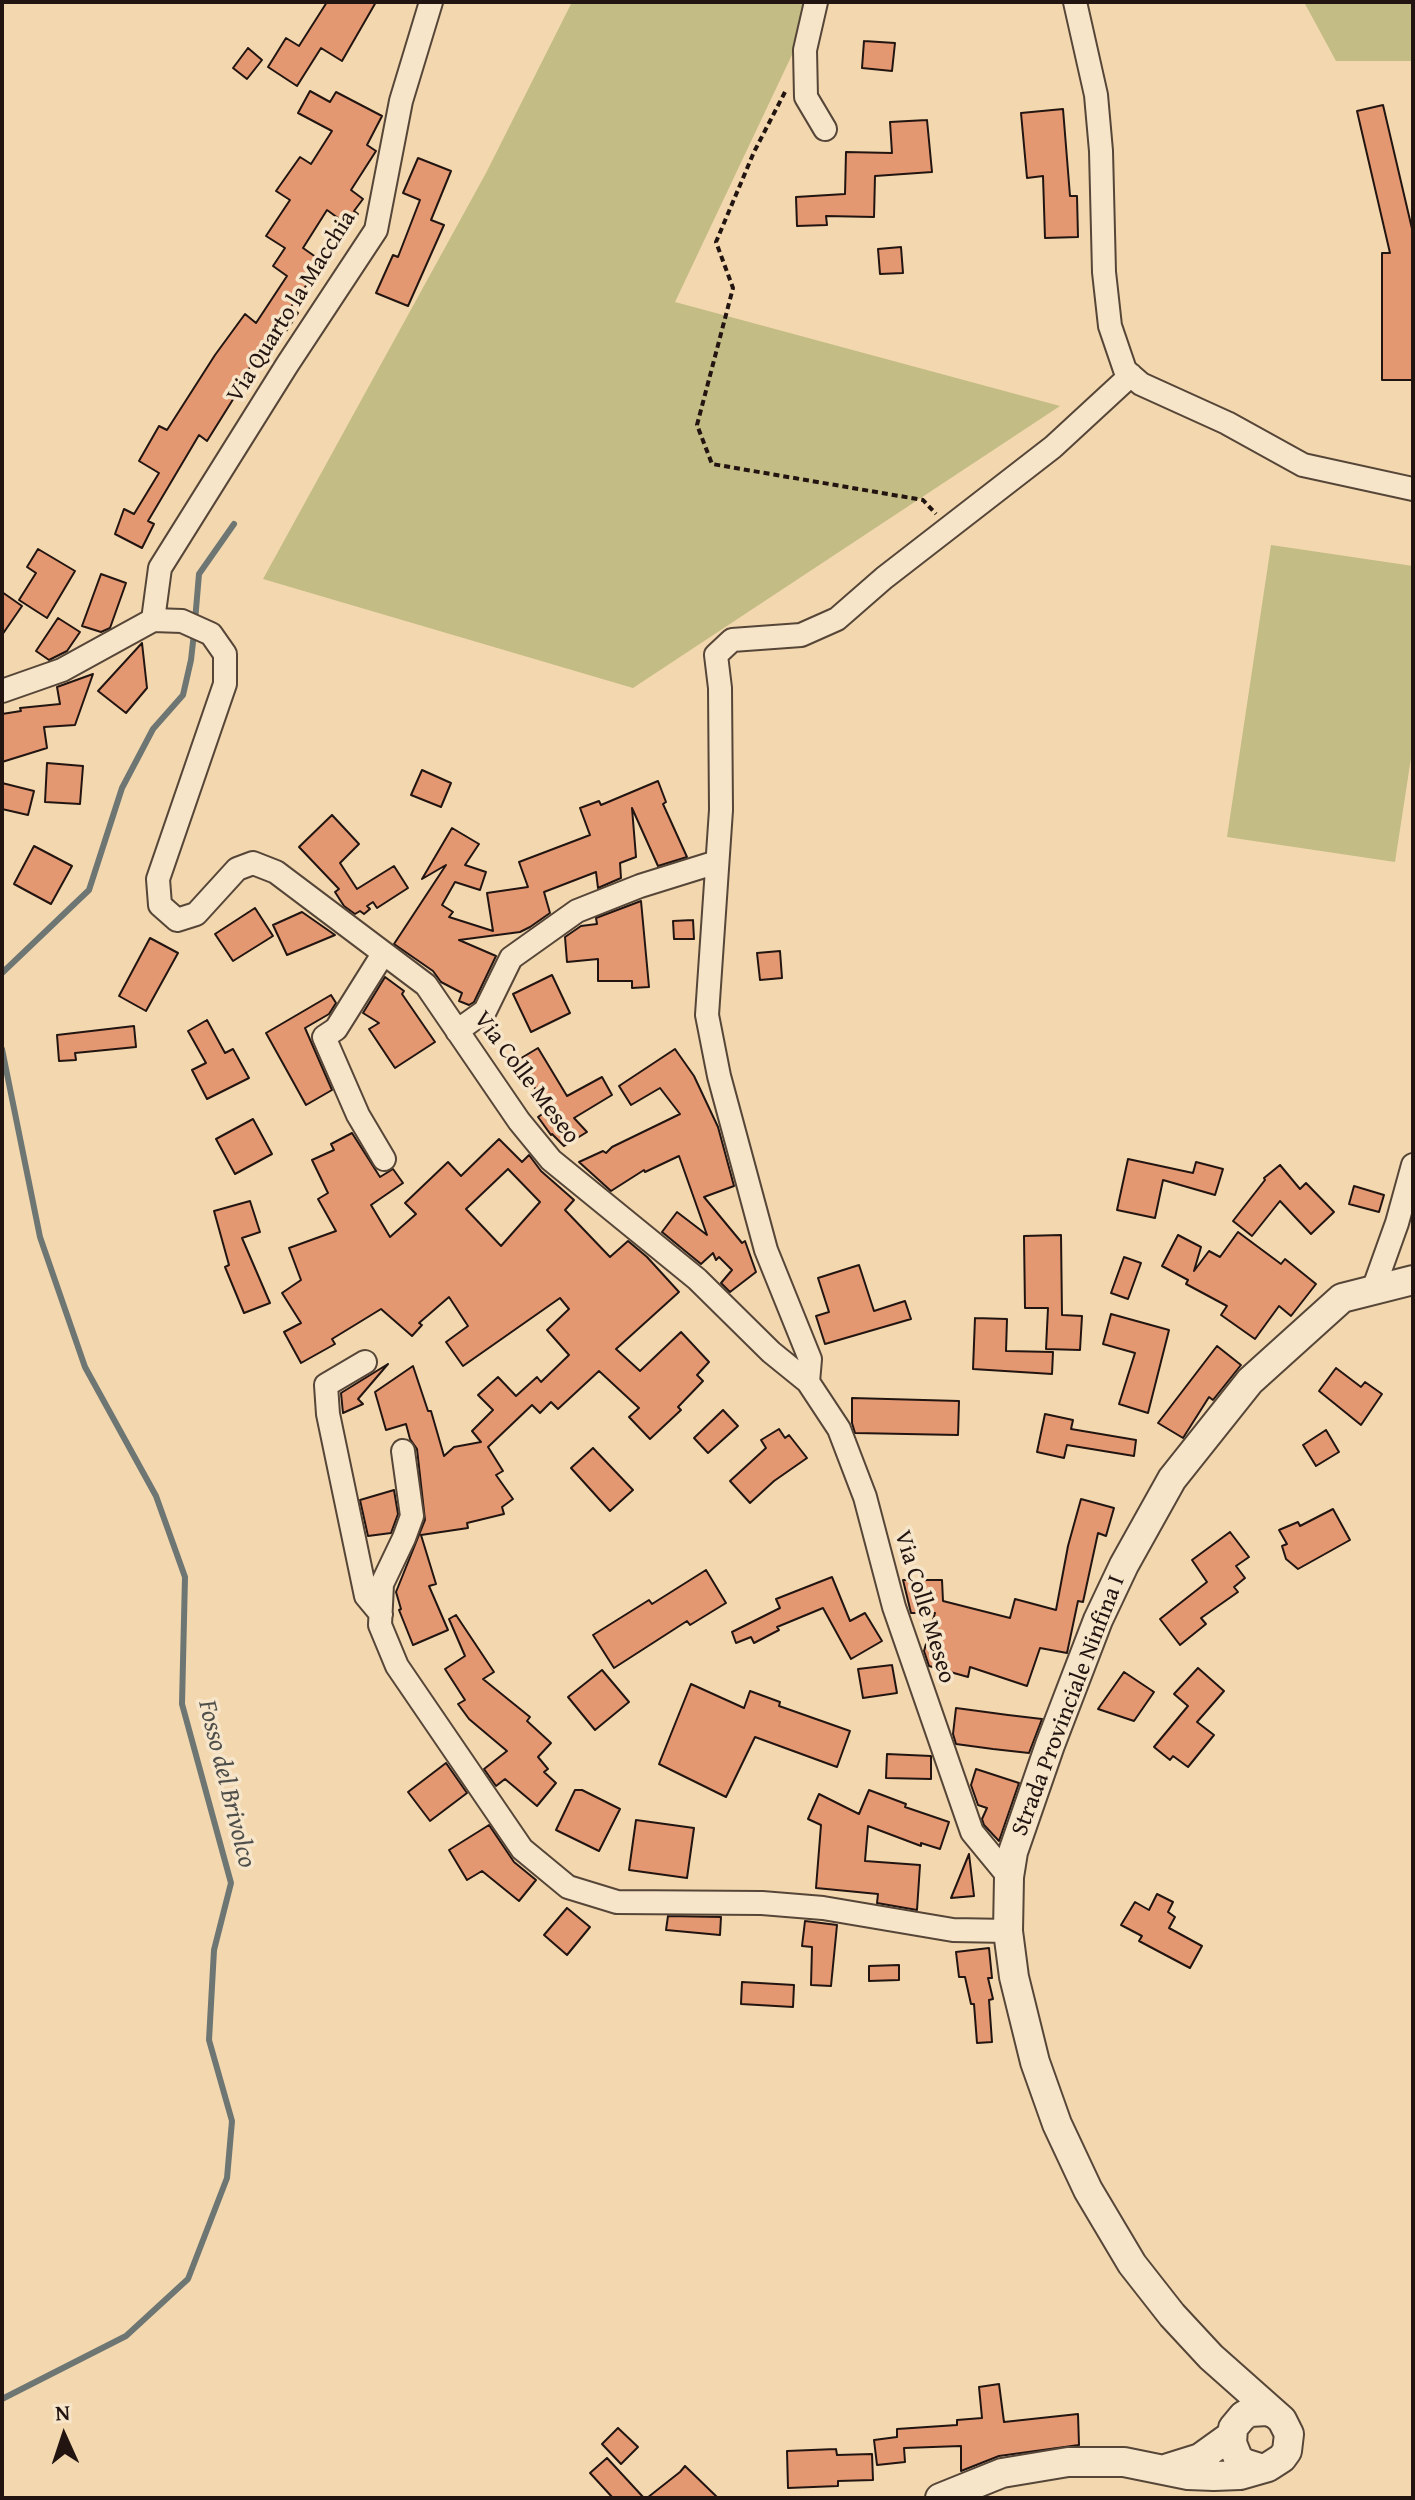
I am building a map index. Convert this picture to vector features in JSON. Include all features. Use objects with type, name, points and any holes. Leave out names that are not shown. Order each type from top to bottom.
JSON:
[{"type":"street","name":"Via Quarto la Macchia","points":[[153,620],[160,568],[376,230],[401,101],[431,2]]},
{"type":"street","points":[[816,2],[805,50],[806,97],[825,129]]},
{"type":"street","points":[[1075,2],[1096,95],[1101,151],[1104,272],[1110,326],[1125,370],[1141,384],[1227,423],[1303,465],[1413,489]]},
{"type":"street","points":[[808,1382],[810,1359],[766,1250],[719,1076],[707,1015],[721,810],[722,742],[716,655],[732,640],[801,635],[837,619],[884,578],[1053,447],[1131,375]]},
{"type":"street","name":"Via Colle Meseo","points":[[153,620],[182,621],[211,634],[225,654],[225,684],[158,879],[160,905],[177,920],[196,914],[237,869],[253,863],[276,872],[426,985],[519,1121],[551,1160],[697,1279],[771,1352],[808,1382],[839,1429],[865,1497],[907,1648],[972,1832],[1009,1877]]},
{"type":"street","points":[[2,691],[62,670],[153,620]]},
{"type":"street","points":[[457,1031],[485,1011],[511,958],[577,911],[640,886],[717,862]]},
{"type":"street","points":[[383,954],[336,1029],[324,1037],[358,1115],[384,1159]]},
{"type":"street","points":[[1373,1290],[1397,1223],[1413,1165]]},
{"type":"street","name":"Strada Provinciale Ninfina I","points":[[1211,2357],[1172,2315],[1132,2264],[1088,2190],[1057,2124],[1035,2062],[1014,1977],[1008,1931],[1009,1877],[1013,1852],[1098,1620],[1124,1565],[1172,1479],[1250,1381],[1342,1298],[1413,1280]]},
{"type":"street","points":[[365,1362],[326,1385],[328,1414],[366,1596],[381,1614]]},
{"type":"street","points":[[403,1451],[412,1516],[382,1584],[380,1625],[397,1666],[522,1849],[568,1887],[617,1902],[762,1903],[823,1908],[953,1930],[1008,1931]]},
{"type":"street","points":[[940,2498],[1002,2473],[1068,2462],[1124,2462],[1214,2476],[1240,2475],[1268,2467],[1282,2458],[1289,2443],[1286,2426],[1211,2357]]},
{"type":"street","points":[[1211,2357],[1226,2391],[1234,2451],[1244,2463],[1260,2468]]},
{"type":"street","points":[[1163,2469],[1200,2458],[1250,2412],[1275,2414]]},
{"type":"path","points":[[786,88],[754,152],[716,242],[733,288],[697,425],[712,464],[923,500],[949,529]]},
{"type":"shaded area","points":[[572,2],[817,2],[675,302],[1060,406],[633,688],[263,579],[486,173]]},
{"type":"shaded area","points":[[1304,2],[1413,2],[1413,61],[1336,61]]},
{"type":"shaded area","points":[[1271,545],[1413,566],[1413,745],[1395,862],[1227,837]]},
{"type":"building","points":[[327,2],[376,2],[342,61],[321,48],[297,86],[268,67],[286,38],[299,46]]},
{"type":"building","points":[[864,41],[895,43],[892,71],[862,68]]},
{"type":"building","points":[[248,48],[262,60],[247,79],[233,68]]},
{"type":"building","points":[[310,91],[330,102],[336,92],[382,116],[367,145],[376,151],[351,190],[363,199],[354,211],[358,214],[349,226],[327,210],[303,248],[323,262],[290,308],[298,313],[283,336],[276,332],[233,390],[237,393],[207,441],[199,435],[148,521],[154,524],[142,548],[115,534],[124,509],[134,514],[159,473],[139,461],[159,426],[167,430],[245,314],[256,323],[287,276],[273,266],[285,248],[266,236],[290,200],[276,191],[300,157],[311,164],[332,131],[298,113]]},
{"type":"building","points":[[1383,105],[1413,233],[1412,380],[1382,380],[1382,253],[1390,253],[1357,111]]},
{"type":"building","points":[[1063,109],[1070,196],[1077,196],[1078,237],[1045,238],[1043,176],[1027,178],[1021,113]]},
{"type":"building","points":[[927,120],[932,172],[875,176],[874,217],[826,216],[827,225],[797,226],[796,197],[845,194],[846,152],[892,153],[890,122]]},
{"type":"building","points":[[418,158],[451,171],[431,220],[444,225],[408,306],[376,293],[393,255],[398,257],[420,200],[403,193]]},
{"type":"building","points":[[901,247],[903,273],[880,274],[878,249]]},
{"type":"building","points":[[38,549],[75,571],[47,618],[19,600],[36,573],[27,567]]},
{"type":"building","points":[[101,574],[126,583],[110,628],[101,632],[82,626]]},
{"type":"building","points":[[2,592],[22,606],[2,635]]},
{"type":"building","points":[[58,618],[80,632],[67,651],[49,660],[36,651]]},
{"type":"building","points":[[142,643],[147,688],[126,713],[98,691]]},
{"type":"building","points":[[93,674],[75,725],[44,727],[47,748],[2,762],[2,714],[21,711],[20,708],[60,704],[57,687]]},
{"type":"building","points":[[47,763],[83,766],[80,804],[45,802]]},
{"type":"building","points":[[422,770],[451,783],[441,807],[411,795]]},
{"type":"building","points":[[658,781],[666,802],[663,804],[687,857],[658,866],[632,808],[636,857],[620,863],[621,878],[598,888],[596,872],[544,892],[550,913],[520,932],[459,940],[496,956],[474,1002],[469,1005],[459,1001],[462,993],[441,982],[433,971],[394,944],[446,865],[422,879],[452,828],[479,844],[465,865],[486,872],[480,890],[455,882],[442,905],[453,912],[449,917],[493,931],[487,893],[528,887],[519,862],[590,835],[580,808],[599,801],[601,805]]},
{"type":"building","points":[[2,783],[34,791],[28,815],[2,809]]},
{"type":"building","points":[[332,815],[359,844],[340,863],[357,889],[394,866],[408,888],[377,908],[373,902],[364,914],[360,911],[355,914],[344,906],[335,892],[339,889],[299,847]]},
{"type":"building","points":[[34,846],[72,866],[51,904],[14,884]]},
{"type":"building","points":[[641,901],[649,987],[632,988],[632,981],[598,981],[598,959],[567,962],[565,937],[581,926],[597,924],[596,918]]},
{"type":"building","points":[[255,908],[273,936],[233,961],[215,934]]},
{"type":"building","points":[[302,912],[335,935],[287,955],[273,925]]},
{"type":"building","points":[[693,920],[694,939],[674,939],[673,921]]},
{"type":"building","points":[[150,938],[178,953],[146,1011],[119,996]]},
{"type":"building","points":[[780,951],[782,978],[760,980],[757,953]]},
{"type":"building","points":[[552,975],[570,1013],[531,1032],[513,994]]},
{"type":"building","points":[[385,977],[404,991],[402,994],[435,1042],[395,1068],[369,1029],[379,1023],[363,1013]]},
{"type":"building","points":[[331,995],[336,1003],[329,1014],[305,1028],[332,1090],[306,1105],[266,1033]]},
{"type":"building","points":[[207,1020],[225,1053],[233,1049],[249,1078],[207,1099],[192,1070],[206,1063],[188,1031]]},
{"type":"building","points":[[134,1026],[136,1047],[75,1053],[76,1060],[59,1061],[57,1035]]},
{"type":"building","points":[[538,1048],[567,1096],[602,1077],[612,1095],[574,1118],[587,1132],[564,1146],[538,1117],[548,1110],[518,1060]]},
{"type":"building","points":[[675,1049],[694,1076],[718,1127],[734,1186],[704,1197],[742,1243],[745,1241],[756,1272],[730,1292],[721,1283],[732,1270],[719,1257],[716,1260],[713,1253],[701,1264],[662,1232],[677,1212],[707,1235],[679,1156],[644,1170],[611,1191],[579,1162],[603,1151],[606,1153],[612,1147],[680,1114],[660,1088],[631,1105],[619,1086]]},
{"type":"building","points":[[253,1119],[272,1154],[235,1174],[216,1139]]},
{"type":"building","points":[[352,1133],[380,1177],[393,1169],[403,1183],[371,1205],[390,1237],[416,1214],[405,1203],[448,1162],[461,1176],[499,1139],[522,1162],[529,1155],[541,1171],[574,1200],[565,1210],[610,1257],[628,1241],[679,1292],[616,1349],[640,1371],[681,1332],[709,1362],[697,1375],[703,1381],[678,1407],[681,1410],[650,1439],[629,1417],[639,1408],[599,1371],[558,1409],[551,1402],[540,1413],[532,1405],[488,1447],[503,1471],[496,1475],[513,1499],[502,1507],[504,1514],[467,1523],[468,1528],[421,1535],[436,1584],[429,1586],[448,1630],[413,1645],[399,1610],[396,1592],[425,1520],[417,1449],[406,1424],[386,1430],[375,1392],[413,1366],[444,1456],[454,1447],[481,1442],[472,1431],[493,1410],[478,1395],[498,1377],[516,1396],[537,1377],[541,1382],[569,1355],[547,1330],[569,1309],[560,1298],[463,1366],[446,1342],[468,1326],[449,1297],[419,1323],[422,1325],[412,1336],[381,1309],[332,1339],[335,1344],[301,1363],[284,1332],[301,1323],[282,1293],[301,1280],[289,1248],[336,1231],[318,1199],[328,1193],[312,1160],[334,1150],[331,1144]],"holes":[[[508,1169],[540,1202],[501,1246],[466,1209]]]},
{"type":"building","points":[[1128,1159],[1193,1173],[1196,1162],[1223,1169],[1215,1195],[1163,1180],[1155,1218],[1117,1210]]},
{"type":"building","points":[[1280,1165],[1300,1189],[1306,1183],[1334,1212],[1311,1234],[1280,1201],[1252,1236],[1233,1221],[1264,1178]]},
{"type":"building","points":[[1354,1186],[1384,1195],[1379,1212],[1349,1204]]},
{"type":"building","points":[[250,1201],[260,1232],[242,1238],[270,1303],[244,1313],[225,1267],[229,1265],[214,1211]]},
{"type":"building","points":[[1238,1232],[1281,1264],[1285,1259],[1316,1284],[1291,1316],[1279,1306],[1255,1339],[1221,1315],[1227,1306],[1186,1284],[1188,1280],[1162,1266],[1178,1235],[1201,1247],[1194,1271],[1209,1251],[1220,1257]]},
{"type":"building","points":[[1061,1235],[1062,1315],[1082,1316],[1080,1350],[1046,1349],[1048,1308],[1025,1308],[1024,1236]]},
{"type":"building","points":[[1124,1257],[1141,1263],[1128,1299],[1111,1293]]},
{"type":"building","points":[[859,1265],[874,1311],[905,1301],[911,1319],[825,1344],[816,1316],[829,1312],[818,1278]]},
{"type":"building","points":[[1111,1314],[1169,1330],[1148,1413],[1119,1404],[1135,1353],[1103,1344]]},
{"type":"building","points":[[975,1318],[1007,1319],[1006,1351],[1053,1352],[1052,1374],[973,1369]]},
{"type":"building","points":[[1217,1346],[1241,1365],[1213,1400],[1209,1397],[1183,1438],[1158,1423]]},
{"type":"building","points":[[388,1364],[358,1399],[363,1404],[343,1413],[341,1393]]},
{"type":"building","points":[[1336,1368],[1361,1387],[1365,1382],[1382,1394],[1361,1425],[1319,1391]]},
{"type":"building","points":[[852,1398],[959,1401],[958,1435],[855,1433]]},
{"type":"building","points":[[723,1410],[738,1426],[708,1453],[694,1438]]},
{"type":"building","points":[[1045,1414],[1073,1420],[1071,1429],[1136,1440],[1134,1456],[1067,1445],[1064,1458],[1037,1452]]},
{"type":"building","points":[[779,1429],[785,1438],[789,1435],[807,1458],[750,1503],[730,1481],[766,1448],[761,1440]]},
{"type":"building","points":[[1326,1430],[1339,1452],[1316,1466],[1303,1445]]},
{"type":"building","points":[[593,1448],[633,1490],[610,1511],[571,1468]]},
{"type":"building","points":[[394,1490],[398,1514],[391,1533],[368,1536],[360,1500]]},
{"type":"building","points":[[1081,1499],[1114,1508],[1106,1536],[1098,1533],[1083,1602],[1078,1601],[1067,1653],[1040,1648],[1027,1686],[970,1667],[968,1677],[929,1666],[924,1651],[935,1613],[911,1613],[903,1580],[942,1580],[943,1601],[1010,1618],[1015,1599],[1056,1610]]},
{"type":"building","points":[[1333,1509],[1350,1540],[1298,1569],[1286,1559],[1282,1546],[1287,1544],[1279,1530],[1298,1522],[1300,1526]]},
{"type":"building","points":[[1230,1532],[1249,1557],[1236,1566],[1245,1578],[1234,1587],[1238,1592],[1201,1618],[1206,1624],[1180,1645],[1160,1619],[1207,1582],[1192,1560]]},
{"type":"building","points":[[706,1570],[726,1603],[690,1625],[687,1621],[614,1668],[593,1635],[649,1600],[652,1604]]},
{"type":"building","points":[[832,1577],[850,1621],[865,1613],[882,1641],[851,1659],[823,1608],[777,1627],[779,1630],[754,1643],[751,1637],[736,1643],[732,1632],[780,1608],[776,1599]]},
{"type":"building","points":[[456,1615],[494,1672],[483,1679],[530,1717],[527,1721],[551,1743],[538,1757],[548,1769],[544,1772],[556,1783],[537,1806],[505,1779],[496,1786],[484,1769],[507,1751],[469,1719],[458,1704],[465,1700],[445,1669],[465,1656],[449,1619]]},
{"type":"building","points":[[892,1665],[897,1693],[863,1698],[858,1669]]},
{"type":"building","points":[[1198,1668],[1224,1691],[1197,1722],[1214,1735],[1188,1767],[1173,1756],[1170,1760],[1154,1747],[1188,1706],[1174,1694]]},
{"type":"building","points":[[602,1670],[629,1702],[595,1730],[568,1697]]},
{"type":"building","points":[[1124,1672],[1154,1692],[1134,1721],[1098,1709]]},
{"type":"building","points":[[691,1684],[744,1708],[750,1691],[780,1702],[779,1706],[850,1731],[837,1767],[755,1737],[726,1797],[659,1764]]},
{"type":"building","points":[[956,1708],[1042,1719],[1029,1753],[993,1749],[956,1744],[953,1734]]},
{"type":"building","points":[[887,1754],[931,1756],[931,1779],[886,1778]]},
{"type":"building","points":[[446,1763],[467,1793],[430,1821],[408,1792]]},
{"type":"building","points":[[976,1769],[1019,1783],[999,1841],[984,1825],[982,1819],[987,1808],[978,1805],[971,1785]]},
{"type":"building","points":[[575,1790],[582,1790],[620,1809],[599,1851],[556,1830]]},
{"type":"building","points":[[869,1790],[906,1804],[905,1807],[949,1822],[940,1849],[921,1843],[921,1846],[868,1826],[865,1861],[920,1865],[917,1910],[877,1903],[878,1894],[816,1888],[821,1825],[808,1819],[819,1794],[859,1814]]},
{"type":"building","points":[[636,1820],[694,1828],[687,1878],[629,1870]]},
{"type":"building","points":[[489,1825],[514,1862],[536,1880],[519,1901],[482,1871],[467,1880],[449,1850]]},
{"type":"building","points":[[969,1854],[974,1896],[951,1898]]},
{"type":"building","points":[[1157,1894],[1173,1902],[1168,1912],[1175,1917],[1169,1928],[1202,1946],[1190,1968],[1139,1941],[1142,1936],[1121,1925],[1135,1902],[1149,1910]]},
{"type":"building","points":[[567,1908],[590,1927],[567,1955],[544,1935]]},
{"type":"building","points":[[668,1916],[721,1917],[720,1935],[666,1930]]},
{"type":"building","points":[[805,1921],[837,1925],[831,1986],[811,1985],[812,1947],[802,1946]]},
{"type":"building","points":[[989,1948],[992,2042],[977,2043],[974,2004],[971,2004],[965,1977],[959,1977],[956,1952]]},
{"type":"building","points":[[899,1965],[899,1980],[869,1981],[869,1966]]},
{"type":"building","points":[[742,1982],[794,1985],[793,2007],[741,2004]]},
{"type":"building","points":[[999,2384],[1004,2422],[1078,2414],[1079,2445],[999,2456],[961,2471],[961,2446],[904,2448],[905,2462],[877,2465],[874,2440],[897,2437],[897,2429],[957,2425],[957,2420],[982,2418],[979,2387]]},
{"type":"building","points":[[618,2428],[638,2447],[621,2464],[602,2444]]},
{"type":"building","points":[[836,2449],[837,2455],[872,2454],[873,2480],[838,2481],[838,2486],[788,2488],[787,2451]]},
{"type":"building","points":[[607,2458],[644,2498],[613,2498],[590,2473]]},
{"type":"building","points":[[685,2466],[718,2498],[647,2498],[680,2472]]},
{"type":"waterway","name":"Fosso del Brivolco","points":[[195,621],[199,574],[234,524]]},
{"type":"waterway","name":"Fosso del Brivolco","points":[[2,973],[89,890],[122,788],[153,729],[183,695],[194,633]]},
{"type":"waterway","name":"Fosso del Brivolco","points":[[2,1049],[40,1237],[85,1367],[156,1496],[185,1577],[182,1704],[231,1883],[214,1950],[209,2040],[232,2121],[227,2178],[188,2279],[126,2336],[2,2399]]}]
